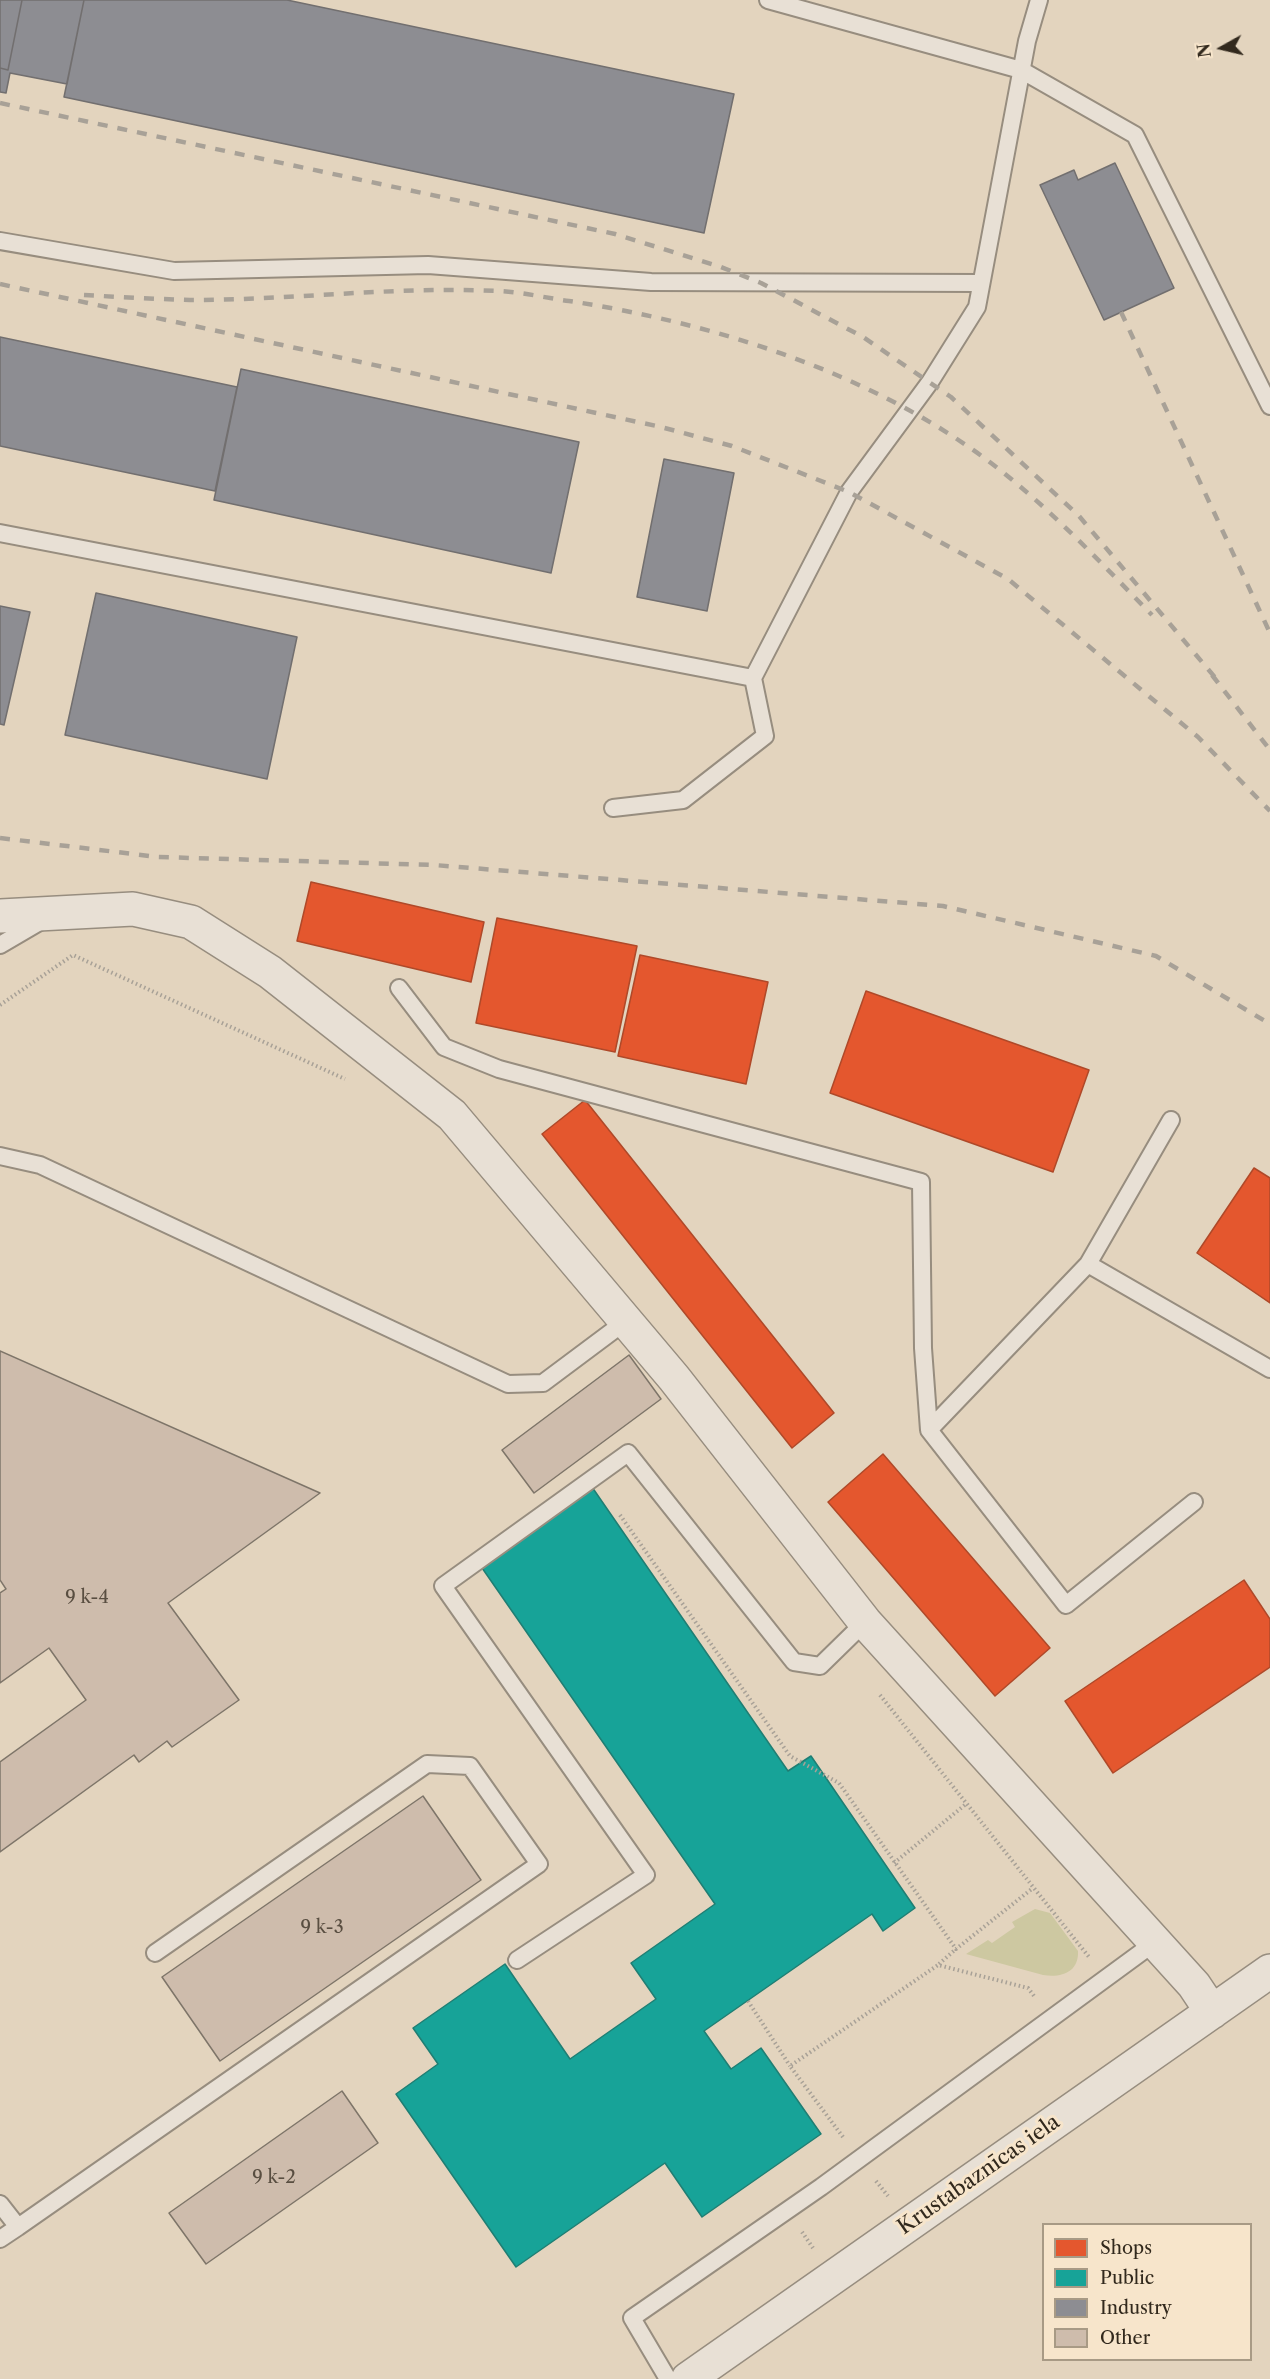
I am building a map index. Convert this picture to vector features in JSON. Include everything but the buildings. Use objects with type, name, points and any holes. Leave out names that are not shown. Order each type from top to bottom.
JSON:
[{"type":"street","points":[[0,916],[133,909],[191,922],[270,972],[452,1115],[674,1378],[865,1622],[1194,1985],[1212,2012]]},
{"type":"street","name":"Krustabaznīcas iela","points":[[688,2379],[1270,1971]]},
{"type":"lane","points":[[768,0],[1021,70],[1135,135],[1270,406]]},
{"type":"lane","points":[[613,808],[683,800],[765,736],[753,678],[849,492],[936,373],[977,307],[1021,70],[1039,0]]},
{"type":"lane","points":[[0,241],[174,271],[428,265],[651,282],[981,283]]},
{"type":"lane","points":[[0,533],[753,678]]},
{"type":"lane","points":[[0,945],[52,914]]},
{"type":"lane","points":[[399,988],[444,1047],[499,1069],[921,1182],[923,1348],[929,1430],[1066,1605],[1194,1502]]},
{"type":"lane","points":[[929,1430],[1088,1264],[1171,1120]]},
{"type":"lane","points":[[0,1156],[39,1165],[508,1384],[543,1383],[626,1321]]},
{"type":"lane","points":[[1088,1264],[1270,1369]]},
{"type":"lane","points":[[518,1960],[646,1875],[443,1586],[628,1453],[794,1662],[820,1666],[865,1622]]},
{"type":"lane","points":[[0,2239],[539,1864],[470,1766],[427,1764],[155,1953]]},
{"type":"lane","points":[[668,2379],[632,2318],[860,2159],[1154,1943]]},
{"type":"lane","points":[[0,2204],[18,2227]]},
{"type":"path","points":[[0,1005],[74,955],[351,1082]]},
{"type":"path","points":[[620,1515],[790,1756],[839,1783],[956,1949]]},
{"type":"path","points":[[878,1688],[881,1698],[1091,1959],[1083,1965]]},
{"type":"path","points":[[894,1863],[966,1804]]},
{"type":"path","points":[[790,2066],[938,1965],[1033,1888]]},
{"type":"path","points":[[938,1965],[1028,1988],[1037,2000]]},
{"type":"path","points":[[748,2001],[790,2066],[889,2197]]},
{"type":"shaded area","points":[[1035,1909],[1050,1913],[1078,1951],[1076,1964],[1068,1972],[1050,1976],[1043,1975],[966,1954],[988,1940],[992,1943],[1015,1927],[1012,1922]]},
{"type":"railway","points":[[0,103],[615,234],[721,267],[761,283],[863,337],[951,397],[1079,516],[1218,681]]},
{"type":"railway","points":[[0,284],[661,427],[732,446],[849,492],[1008,579],[1198,737],[1270,811]]},
{"type":"railway","points":[[84,295],[190,300],[422,290],[499,291],[624,311],[735,338],[790,356],[843,378],[945,431],[991,463],[1034,498],[1152,615]]},
{"type":"railway","points":[[1121,312],[1270,633]]},
{"type":"railway","points":[[1212,675],[1270,750]]},
{"type":"railway","points":[[0,838],[158,857],[434,865],[943,906],[1156,956],[1270,1024]]}]
